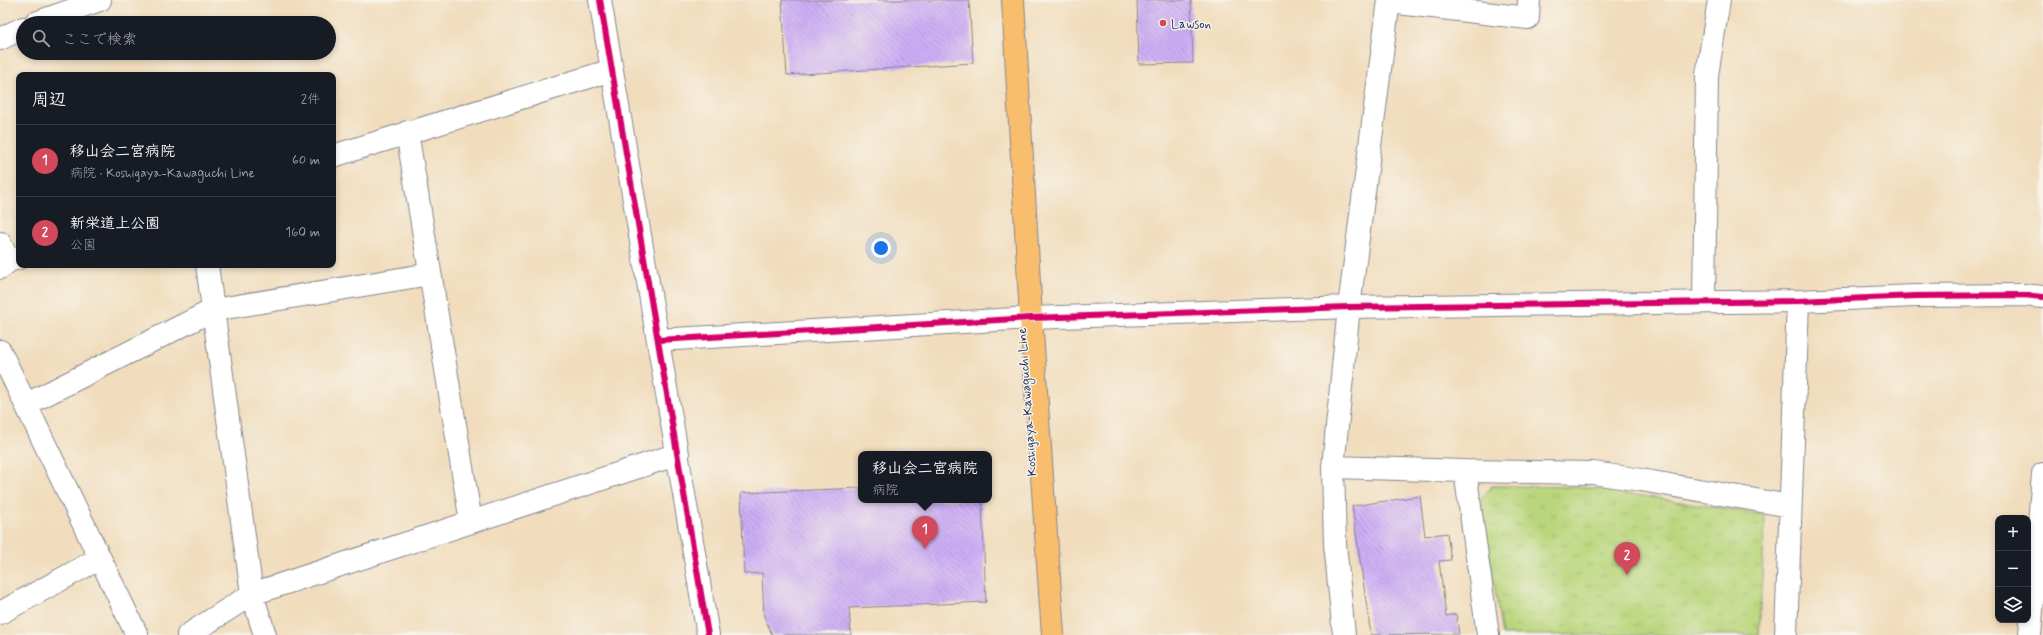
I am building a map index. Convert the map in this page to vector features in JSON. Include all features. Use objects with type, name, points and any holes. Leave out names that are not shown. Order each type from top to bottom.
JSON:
[{"type":"main road","name":"Koshigaya-Kawaguchi Line","points":[[1013,0],[1031,318],[1053,635]]},
{"type":"street","points":[[55,16],[100,0]]},
{"type":"street","points":[[600,0],[708,635]]},
{"type":"street","points":[[1344,635],[1335,544],[1333,467],[1349,307],[1389,1],[1528,18],[1529,0]]},
{"type":"street","points":[[1704,302],[1707,75],[1719,0]]},
{"type":"street","points":[[0,39],[16,31]]},
{"type":"street","points":[[336,155],[612,70]]},
{"type":"street","points":[[407,132],[471,522]]},
{"type":"street","points":[[207,268],[252,594],[265,635]]},
{"type":"street","points":[[27,404],[213,310],[430,274]]},
{"type":"street","points":[[658,340],[1031,318],[1349,307],[1798,301],[1916,296],[2023,295],[2043,297]]},
{"type":"street","points":[[1786,635],[1798,301]]},
{"type":"street","points":[[0,351],[27,404],[136,635]]},
{"type":"street","points":[[188,635],[252,594],[678,454]]},
{"type":"street","points":[[1333,467],[1593,473],[1790,506]]},
{"type":"street","points":[[1465,471],[1488,635]]},
{"type":"street","points":[[2030,635],[2043,474]]},
{"type":"street","points":[[0,614],[100,558]]},
{"type":"green space","points":[[1492,486],[1585,487],[1765,515],[1759,635],[1502,635],[1481,499]]},
{"type":"building","points":[[782,0],[969,0],[973,63],[787,75]]},
{"type":"building","points":[[1137,0],[1191,0],[1193,63],[1139,64]]},
{"type":"building","points":[[858,488],[858,503],[982,503],[986,602],[849,608],[851,635],[772,635],[764,616],[762,573],[744,574],[741,493]]},
{"type":"building","points":[[1420,496],[1425,536],[1447,533],[1451,560],[1439,561],[1446,616],[1456,614],[1459,634],[1371,635],[1352,506]]},
{"type":"cycle path","points":[[600,0],[708,635]]},
{"type":"cycle path","points":[[658,340],[1031,318],[1349,307],[1798,301],[1916,296],[2023,295],[2043,297]]},
{"type":"place","name":"Lawson","points":[[1163,23]]},
{"type":"place","name":"移山会二宮病院","points":[[925,549]]},
{"type":"place","name":"新栄道上公園","points":[[1627,575]]}]
